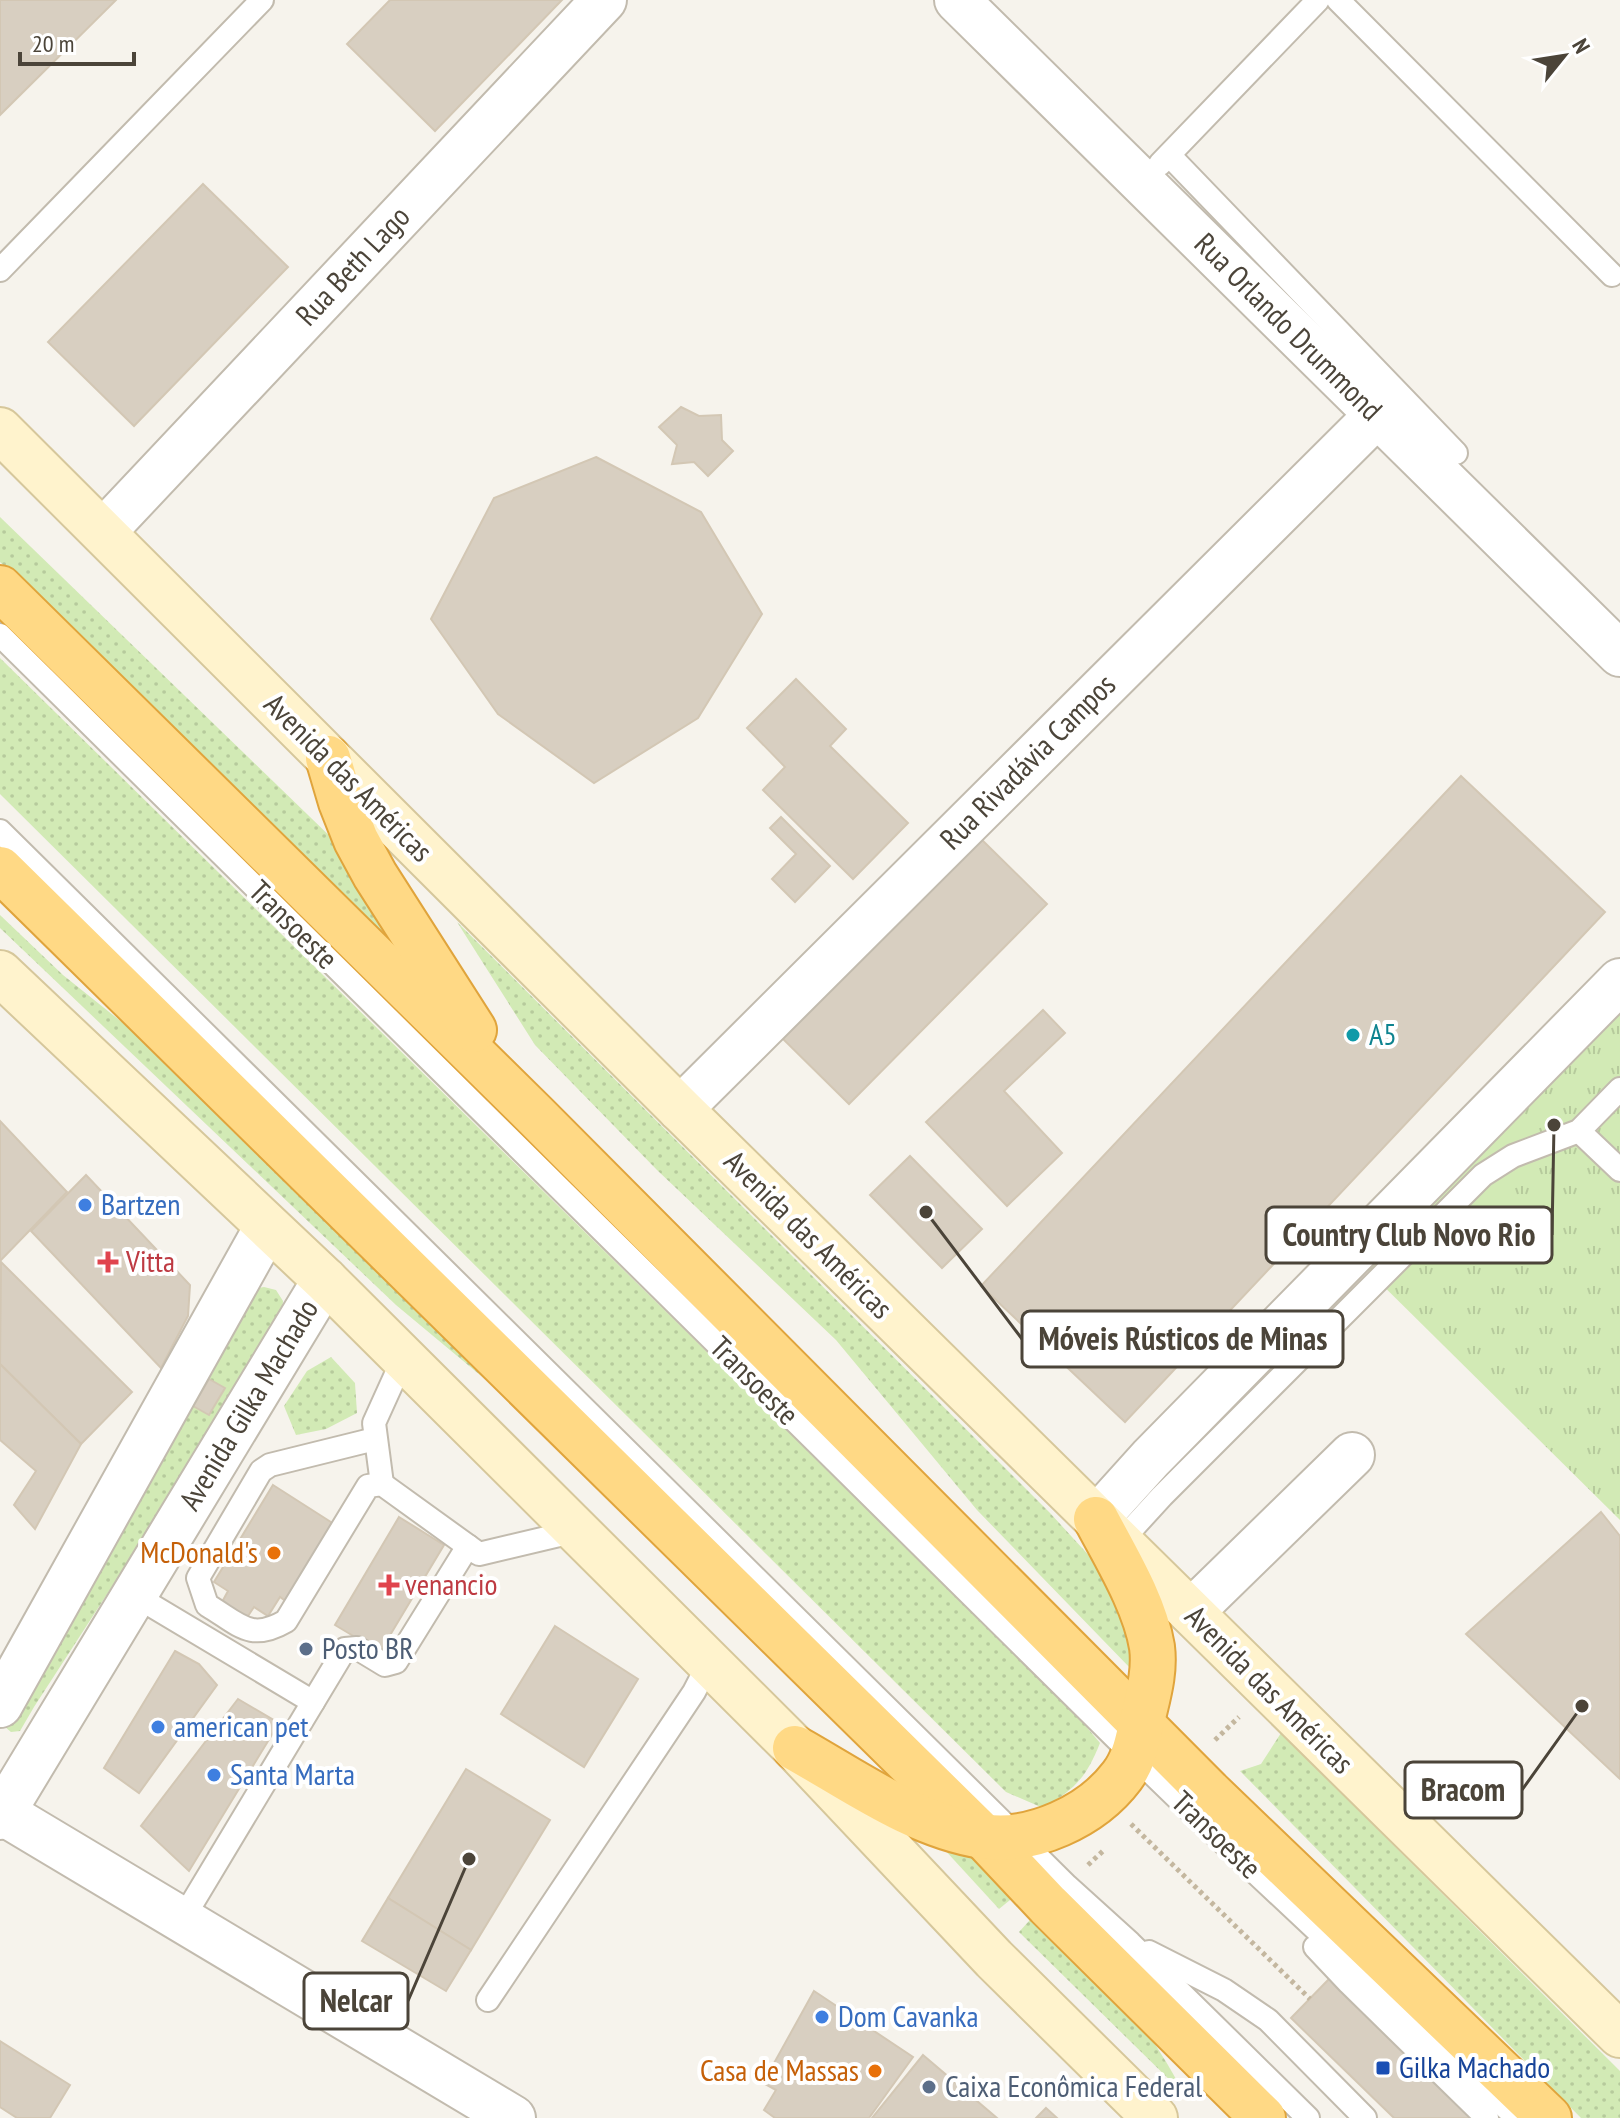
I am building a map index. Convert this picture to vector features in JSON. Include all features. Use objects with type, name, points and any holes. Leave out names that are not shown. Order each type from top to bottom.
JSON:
[{"type":"highway","points":[[0,588],[536,1116],[1138,1738],[1221,1803],[1549,2118]]},
{"type":"highway","points":[[328,758],[356,840],[375,875],[468,1021],[536,1116]]},
{"type":"highway","points":[[0,869],[1000,1836],[1263,2118]]},
{"type":"highway","points":[[795,1748],[929,1823],[1000,1836],[1052,1827],[1098,1801],[1122,1777],[1138,1738],[1152,1681],[1152,1647],[1108,1530]]},
{"type":"main road","name":"Avenida das Américas","points":[[0,430],[680,1109],[1620,2035]]},
{"type":"main road","points":[[0,973],[325,1280],[795,1748],[994,1959],[1155,2118]]},
{"type":"street","name":"Rua Beth Lago","points":[[103,532],[604,0]]},
{"type":"street","name":"Rua Orlando Drummond","points":[[957,0],[1156,168],[1377,415],[1620,654]]},
{"type":"street","name":"Rua Rivadávia Campos","points":[[680,1109],[1377,415]]},
{"type":"street","points":[[1108,1530],[1151,1458],[1620,981]]},
{"type":"street","points":[[0,1705],[267,1227]]},
{"type":"street","name":"Avenida Gilka Machado","points":[[1,1814],[325,1280]]},
{"type":"street","points":[[1191,1612],[1352,1455]]},
{"type":"street","points":[[1,1814],[513,2118]]},
{"type":"lane","points":[[0,270],[262,0]]},
{"type":"lane","points":[[1318,0],[1156,168],[1456,453]]},
{"type":"lane","points":[[1338,0],[1612,275]]},
{"type":"lane","name":"Transoeste","points":[[0,635],[1138,1738],[1226,1845],[1517,2118]]},
{"type":"lane","points":[[0,831],[1000,1836],[1067,1886],[1130,1943],[1308,2118]]},
{"type":"lane","points":[[1108,1530],[1162,1496],[1483,1175],[1513,1156],[1579,1131],[1620,1089]]},
{"type":"lane","points":[[1579,1131],[1620,1170]]},
{"type":"lane","points":[[382,1484],[374,1423],[403,1359]]},
{"type":"lane","points":[[375,1439],[270,1465],[261,1471],[198,1578],[207,1605],[253,1631],[269,1631],[286,1621],[368,1486],[382,1484],[479,1554],[576,1531]]},
{"type":"lane","points":[[182,1920],[345,1649],[357,1648],[385,1665],[396,1662],[468,1546]]},
{"type":"lane","points":[[134,1595],[313,1702]]},
{"type":"lane","points":[[488,2000],[694,1692],[709,1663]]},
{"type":"lane","points":[[1226,1845],[1334,1968],[1487,2118]]},
{"type":"lane","points":[[1130,1943],[1224,1990],[1268,2020],[1365,2118]]},
{"type":"path","points":[[1207,1749],[1249,1708]]},
{"type":"path","points":[[1131,1823],[1310,1999]]},
{"type":"green space","points":[[0,517],[340,846],[424,975],[0,562]]},
{"type":"green space","points":[[0,658],[1073,1711],[1100,1743],[1090,1765],[1071,1788],[1043,1808],[1006,1792],[0,794]]},
{"type":"green space","points":[[0,915],[63,975],[214,1096],[559,1441],[396,1305],[0,928]]},
{"type":"green space","points":[[457,922],[1050,1513],[1094,1561],[1127,1627],[1131,1669],[977,1510],[836,1340],[657,1170],[535,1045]]},
{"type":"green space","points":[[1620,992],[1620,1520],[1355,1258]]},
{"type":"green space","points":[[264,1287],[276,1290],[283,1301],[282,1314],[247,1378],[20,1731],[11,1732],[5,1727],[6,1717],[252,1289]],"holes":[[[209,1379],[225,1388],[209,1415],[193,1405]]]},
{"type":"green space","points":[[331,1357],[355,1383],[357,1413],[326,1429],[296,1435],[284,1406],[307,1371]]},
{"type":"green space","points":[[1281,1733],[1620,2071],[1620,2118],[1581,2118],[1240,1771],[1261,1764]]},
{"type":"green space","points":[[943,1848],[992,1861],[1021,1891],[999,1909]]},
{"type":"green space","points":[[1039,1910],[1119,1996],[1154,2043],[1184,2094],[1019,1932]]},
{"type":"building","points":[[0,0],[116,0],[0,115]]},
{"type":"building","points":[[390,0],[562,0],[435,131],[347,44]]},
{"type":"building","points":[[203,184],[288,267],[134,426],[48,342]]},
{"type":"building","points":[[681,407],[699,416],[721,415],[722,440],[733,451],[708,476],[694,462],[672,464],[677,445],[659,427]]},
{"type":"building","points":[[596,457],[701,512],[762,614],[698,718],[594,783],[498,714],[431,619],[494,498]]},
{"type":"building","points":[[796,679],[846,729],[830,746],[908,823],[853,879],[763,790],[785,767],[747,728]]},
{"type":"building","name":"A5","points":[[1461,776],[1605,912],[1125,1422],[981,1286]]},
{"type":"building","points":[[781,817],[830,866],[795,902],[772,879],[796,854],[770,828]]},
{"type":"building","points":[[977,835],[1047,904],[849,1104],[779,1035]]},
{"type":"building","points":[[1043,1010],[1065,1033],[1004,1091],[1062,1153],[1007,1206],[926,1122]]},
{"type":"building","points":[[0,1121],[67,1192],[0,1261]]},
{"type":"building","points":[[910,1156],[982,1229],[942,1268],[870,1195]]},
{"type":"building","points":[[86,1175],[190,1285],[188,1316],[161,1368],[31,1231]]},
{"type":"building","points":[[1,1262],[132,1392],[81,1444],[0,1364]]},
{"type":"building","points":[[0,1364],[81,1444],[35,1529],[14,1505],[36,1471],[0,1440]]},
{"type":"building","points":[[209,1379],[225,1388],[209,1415],[193,1406]]},
{"type":"building","name":"McDonald's","points":[[273,1485],[334,1524],[287,1602],[280,1597],[268,1616],[254,1607],[246,1619],[221,1604],[228,1591],[214,1582]]},
{"type":"building","points":[[1601,1512],[1620,1536],[1620,1779],[1466,1634]]},
{"type":"building","name":"venancio","points":[[399,1517],[444,1545],[380,1652],[335,1625]]},
{"type":"building","points":[[555,1626],[638,1679],[584,1767],[501,1714]]},
{"type":"building","name":"american pet","points":[[175,1651],[199,1664],[217,1685],[139,1793],[104,1768]]},
{"type":"building","name":"Santa Marta","points":[[238,1699],[279,1723],[189,1871],[141,1826]]},
{"type":"building","points":[[466,1769],[550,1820],[471,1950],[388,1898]]},
{"type":"building","points":[[388,1898],[471,1950],[446,1991],[362,1941]]},
{"type":"building","name":"Gilka Machado","points":[[1330,1978],[1475,2118],[1394,2118],[1291,2018]]},
{"type":"building","points":[[814,1991],[913,2057],[869,2118],[775,2118],[764,2110],[776,2090],[763,2083]]},
{"type":"building","points":[[0,2041],[70,2085],[50,2118],[17,2118],[0,2107]]},
{"type":"building","name":"Caixa Econômica Federal","points":[[923,2055],[997,2118],[872,2118]]},
{"type":"building","points":[[1046,2108],[1057,2118],[1036,2118]]},
{"type":"place","name":"A5","points":[[1353,1035]]},
{"type":"place","name":"Country Club Novo Rio","points":[[1554,1125]]},
{"type":"place","name":"Bartzen","points":[[85,1205]]},
{"type":"place","name":"Móveis Rústicos de Minas","points":[[926,1212]]},
{"type":"place","name":"Vitta","points":[[108,1262]]},
{"type":"place","name":"McDonald's","points":[[274,1553]]},
{"type":"place","name":"venancio","points":[[389,1585]]},
{"type":"place","name":"Posto BR","points":[[306,1649]]},
{"type":"place","name":"Bracom","points":[[1582,1706]]},
{"type":"place","name":"american pet","points":[[158,1727]]},
{"type":"place","name":"Santa Marta","points":[[214,1775]]},
{"type":"place","name":"Nelcar","points":[[469,1859]]},
{"type":"place","name":"Dom Cavanka","points":[[822,2017]]},
{"type":"place","name":"Gilka Machado","points":[[1383,2068]]},
{"type":"place","name":"Casa de Massas","points":[[875,2071]]},
{"type":"place","name":"Caixa Econômica Federal","points":[[929,2087]]}]
